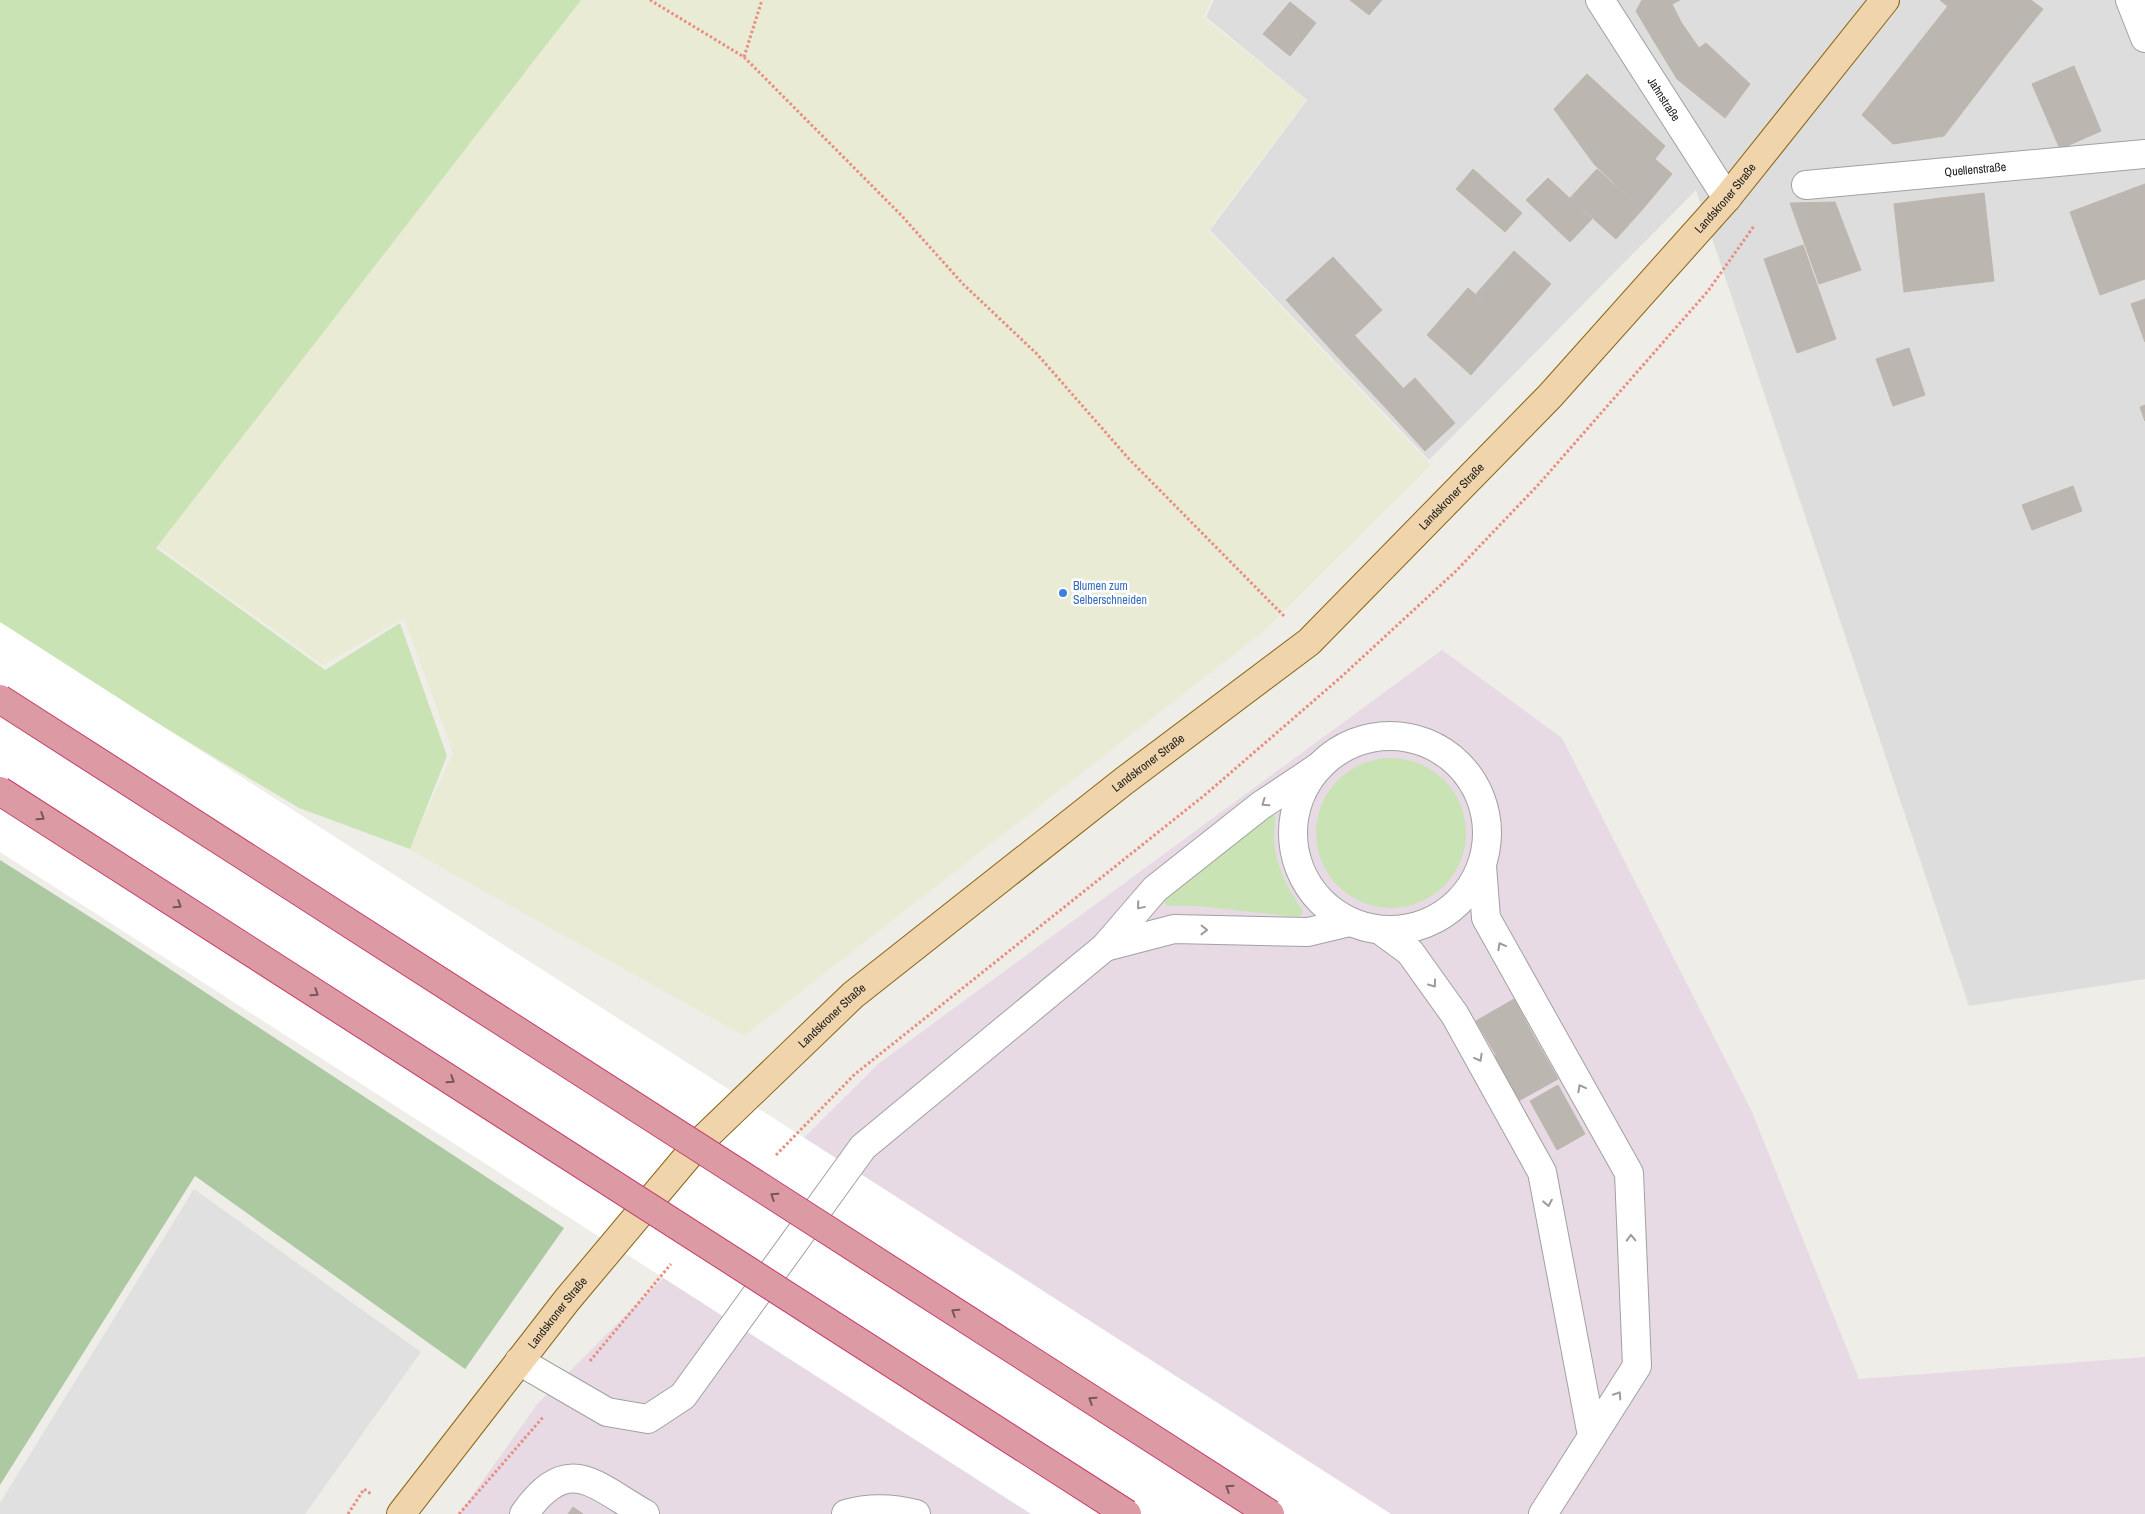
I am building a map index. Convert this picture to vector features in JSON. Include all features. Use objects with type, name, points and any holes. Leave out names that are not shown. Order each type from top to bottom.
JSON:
[{"type":"highway","points":[[0,699],[1270,1514]]},
{"type":"highway","points":[[0,791],[1127,1514]]},
{"type":"main road","name":"Landskroner Straße","points":[[402,1514],[519,1361],[698,1144],[854,995],[1116,788],[1310,642],[1550,396],[1727,198],[1885,0]]},
{"type":"street","name":"Jahnstraße","points":[[1600,0],[1727,198]]},
{"type":"street","points":[[2130,0],[2145,38]]},
{"type":"street","name":"Quellenstraße","points":[[1806,185],[2145,154]]},
{"type":"street","points":[[519,1361],[607,1412],[648,1419],[683,1396],[863,1147],[1105,947],[1154,889],[1260,806],[1345,747],[1374,737],[1407,738],[1439,750],[1465,771],[1482,800],[1487,833],[1482,866],[1486,918],[1629,1173],[1637,1366],[1543,1514]]},
{"type":"street","points":[[1320,766],[1302,791],[1295,813],[1293,821],[1294,852],[1304,881],[1324,905],[1350,922],[1380,930],[1410,928],[1439,917],[1465,896],[1482,866]]},
{"type":"street","points":[[1105,947],[1174,930],[1308,932],[1350,922]]},
{"type":"street","points":[[1380,930],[1410,952],[1455,1015],[1542,1172],[1592,1436]]},
{"type":"street","points":[[524,1514],[536,1497],[550,1484],[566,1477],[586,1479],[645,1514]]},
{"type":"street","points":[[846,1514],[861,1510],[892,1508],[916,1514]]},
{"type":"path","points":[[650,0],[744,56],[901,216],[963,284],[1037,354],[1129,459],[1310,642]]},
{"type":"path","points":[[744,56],[762,0]]},
{"type":"path","points":[[772,1159],[855,1074],[1206,794],[1340,678],[1456,571],[1539,484],[1708,291],[1757,221]]},
{"type":"path","points":[[459,1514],[567,1389],[676,1258]]},
{"type":"shaded area","points":[[1214,0],[2145,0],[2145,979],[1969,1006],[1696,190],[1429,460],[1210,230],[1307,100],[1206,17]]},
{"type":"shaded area","points":[[1442,650],[1562,738],[1752,1112],[1859,1379],[2145,1357],[2145,1514],[459,1514],[538,1403],[878,1064]]},
{"type":"shaded area","points":[[194,1189],[421,1352],[305,1514],[0,1514],[0,1503]]},
{"type":"green space","points":[[0,0],[581,0],[156,548],[325,670],[400,623],[447,756],[410,849],[299,808],[0,629]]},
{"type":"green space","points":[[581,0],[1211,0],[1203,17],[1306,100],[1208,230],[1431,465],[1264,631],[744,1036],[409,849],[453,753],[404,618],[323,665],[157,546]]},
{"type":"green space","points":[[1391,758],[1406,759],[1420,763],[1433,770],[1444,780],[1454,791],[1461,804],[1465,818],[1465,848],[1461,862],[1454,875],[1444,886],[1433,896],[1420,903],[1406,907],[1391,908],[1376,907],[1362,903],[1349,896],[1338,886],[1328,875],[1321,862],[1317,848],[1316,833],[1317,818],[1321,804],[1328,791],[1338,780],[1349,770],[1362,763],[1376,759]]},
{"type":"green space","points":[[1269,813],[1275,816],[1276,855],[1282,875],[1303,911],[1302,914],[1298,917],[1198,906],[1167,906],[1164,902],[1164,895]]},
{"type":"green space","points":[[0,860],[109,929],[564,1228],[465,1369],[195,1176],[0,1485]]},
{"type":"pier","points":[[0,622],[1391,1514],[1031,1514],[0,852]]},
{"type":"building","points":[[1350,0],[1382,0],[1369,15]]},
{"type":"building","points":[[1642,0],[1680,0],[1672,4],[1681,22],[1655,43],[1636,11]]},
{"type":"building","points":[[1940,0],[2031,0],[2043,9],[2007,54]]},
{"type":"building","points":[[1290,2],[1316,23],[1290,56],[1263,34]]},
{"type":"building","points":[[1948,6],[2007,54],[1944,136],[1893,144],[1862,115]]},
{"type":"building","points":[[1681,22],[1699,48],[1706,43],[1750,84],[1725,118],[1677,79],[1655,43]]},
{"type":"building","points":[[2074,66],[2101,131],[2060,149],[2032,84]]},
{"type":"building","points":[[1587,74],[1665,146],[1655,159],[1672,174],[1642,210],[1594,164],[1554,109]]},
{"type":"building","points":[[1473,169],[1522,213],[1505,232],[1456,189]]},
{"type":"building","points":[[1597,169],[1642,210],[1616,239],[1570,198]]},
{"type":"building","points":[[1548,178],[1592,219],[1570,242],[1526,200]]},
{"type":"building","points":[[2145,184],[2145,279],[2100,295],[2070,212]]},
{"type":"building","points":[[1984,193],[1994,281],[1951,286],[1941,198]]},
{"type":"building","points":[[1941,198],[1951,286],[1904,292],[1894,204]]},
{"type":"building","points":[[1835,202],[1861,270],[1819,284],[1790,203]]},
{"type":"building","points":[[1803,245],[1836,339],[1797,353],[1764,259]]},
{"type":"building","points":[[1514,251],[1551,284],[1513,327],[1476,294]]},
{"type":"building","points":[[1333,257],[1382,310],[1335,354],[1286,300]]},
{"type":"building","points":[[1468,288],[1513,327],[1471,375],[1427,335]]},
{"type":"building","points":[[2145,299],[2145,342],[2131,304]]},
{"type":"building","points":[[1355,336],[1403,388],[1384,406],[1335,354]]},
{"type":"building","points":[[1909,348],[1925,395],[1893,406],[1876,359]]},
{"type":"building","points":[[1415,378],[1455,423],[1425,451],[1384,406]]},
{"type":"building","points":[[2145,405],[2145,421],[2140,407]]},
{"type":"building","points":[[2073,486],[2082,511],[2032,530],[2022,505]]},
{"type":"building","points":[[1514,999],[1533,1035],[1496,1055],[1476,1021]]},
{"type":"building","points":[[1533,1035],[1558,1079],[1513,1104],[1489,1059]]},
{"type":"building","points":[[1558,1085],[1585,1134],[1557,1150],[1530,1101]]},
{"type":"building","points":[[573,1507],[583,1514],[568,1514]]},
{"type":"place","name":"Blumen zum Selberschneiden","points":[[1063,593]]}]
